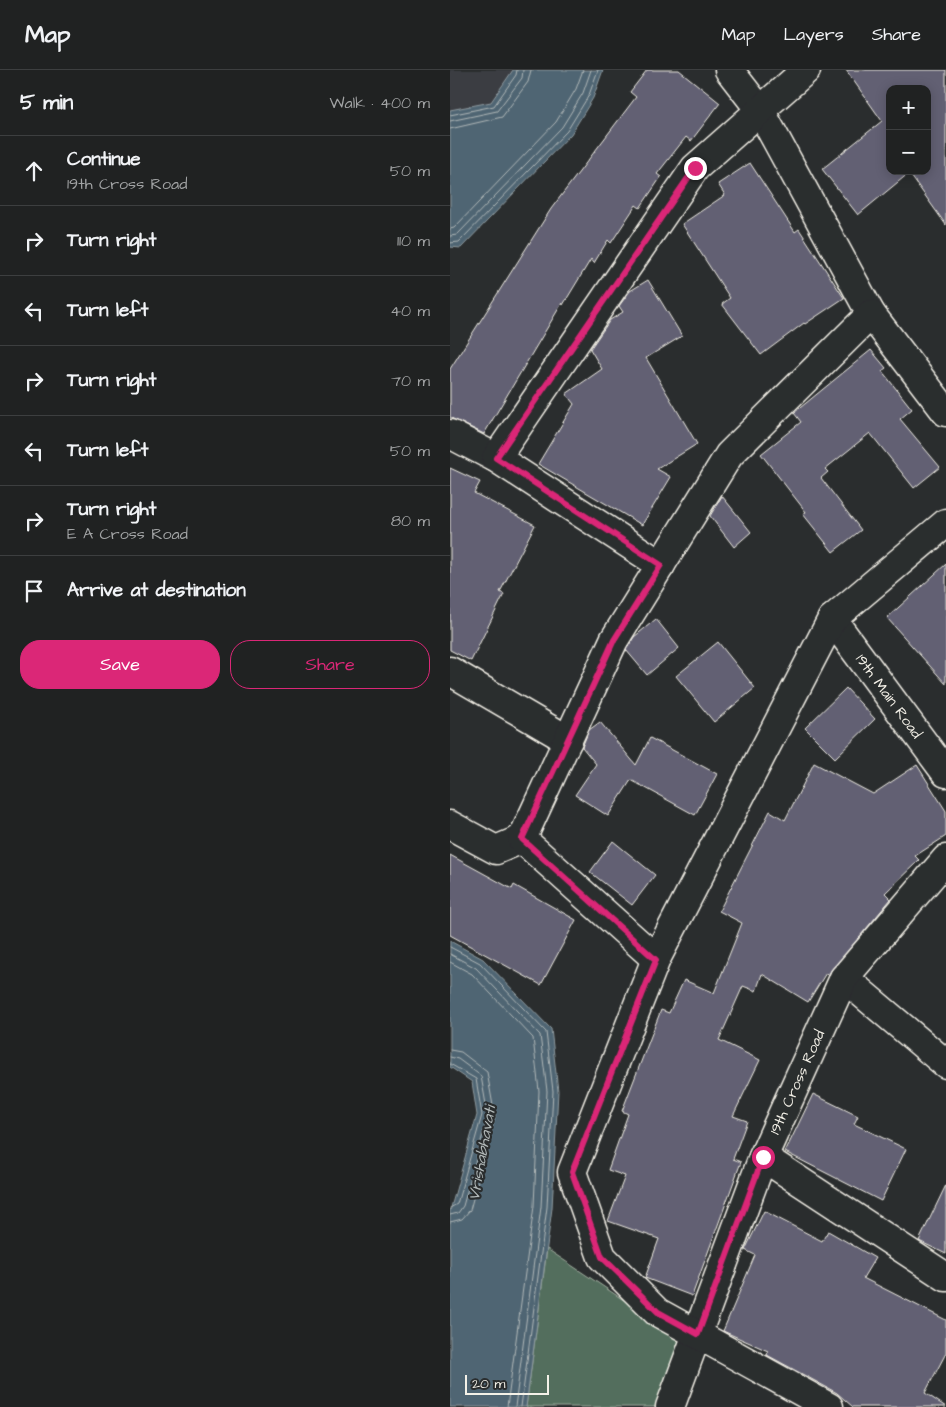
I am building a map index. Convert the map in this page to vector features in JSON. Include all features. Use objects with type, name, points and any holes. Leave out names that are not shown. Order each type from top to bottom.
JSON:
[{"type":"street","points":[[730,70],[760,110],[871,314],[946,412]]},
{"type":"street","points":[[496,458],[695,168],[806,70]]},
{"type":"street","points":[[450,825],[496,850],[522,839],[614,640],[729,454],[871,314]]},
{"type":"street","points":[[450,434],[496,458],[661,565]]},
{"type":"street","points":[[829,1407],[658,1312],[602,1257],[572,1172],[656,960],[832,620],[946,523]]},
{"type":"street","name":"19th Main Road","points":[[832,620],[946,773]]},
{"type":"street","points":[[450,671],[568,740]]},
{"type":"street","points":[[522,839],[656,960]]},
{"type":"street","name":"19th Cross Road","points":[[670,1407],[763,1157],[844,978],[946,859]]},
{"type":"street","points":[[844,978],[946,1064]]},
{"type":"street","points":[[763,1157],[946,1277]]},
{"type":"shaded area","points":[[450,70],[513,70],[491,102],[450,110]]},
{"type":"green space","points":[[547,1249],[682,1339],[655,1407],[526,1407]]},
{"type":"water","points":[[513,70],[603,70],[593,98],[571,134],[461,248],[450,247],[450,110],[491,102]]},
{"type":"water","name":"Vrishabhavati","points":[[450,941],[483,959],[551,1029],[558,1091],[552,1208],[526,1407],[450,1407],[450,1211],[477,1115],[472,1082],[450,1067]]},
{"type":"building","points":[[647,70],[679,70],[720,103],[691,141],[686,137],[657,174],[661,177],[640,208],[636,205],[611,243],[608,240],[594,263],[591,259],[563,305],[562,303],[484,434],[453,419],[450,417],[450,369],[551,209],[636,97],[630,92]]},
{"type":"building","points":[[846,70],[946,70],[946,225],[910,175],[931,175],[931,85],[886,85],[886,175],[907,175],[858,215],[822,169],[882,121]]},
{"type":"building","points":[[750,163],[795,232],[799,229],[844,298],[804,323],[761,355],[722,304],[730,298],[682,224],[725,195],[718,184]]},
{"type":"building","points":[[648,280],[682,336],[646,358],[697,444],[657,469],[671,477],[642,525],[538,464],[574,404],[566,394],[602,369],[590,349],[610,320],[623,312],[619,306],[630,291]]},
{"type":"building","points":[[871,350],[886,368],[882,371],[912,409],[900,419],[940,467],[914,488],[870,433],[825,469],[828,472],[821,478],[861,530],[833,552],[803,514],[806,512],[761,454],[801,422],[795,412]]},
{"type":"building","points":[[450,468],[480,482],[474,493],[535,525],[500,592],[504,594],[471,661],[450,650]]},
{"type":"building","points":[[722,496],[751,532],[734,547],[710,516]]},
{"type":"building","points":[[946,564],[946,684],[887,618]]},
{"type":"building","points":[[656,619],[679,648],[647,675],[626,650],[634,637]]},
{"type":"building","points":[[718,642],[755,688],[714,722],[676,676]]},
{"type":"building","points":[[846,688],[875,719],[835,758],[805,728]]},
{"type":"building","points":[[600,722],[636,765],[650,738],[717,774],[695,815],[631,780],[608,816],[575,795],[596,764],[582,747],[589,730]]},
{"type":"building","points":[[814,763],[873,794],[917,765],[946,811],[946,836],[915,856],[919,860],[885,893],[891,899],[828,975],[826,973],[808,1002],[762,974],[756,991],[743,986],[719,1040],[760,1060],[733,1116],[747,1121],[733,1159],[741,1162],[692,1296],[645,1278],[659,1239],[608,1221],[625,1176],[608,1170],[628,1114],[622,1111],[661,1010],[669,1013],[684,980],[714,993],[742,923],[719,911],[770,811],[785,820]]},
{"type":"building","points":[[613,841],[655,875],[632,905],[590,872]]},
{"type":"building","points":[[450,855],[512,889],[514,885],[576,920],[541,985],[450,935]]},
{"type":"building","points":[[813,1094],[858,1116],[854,1124],[906,1149],[881,1201],[785,1152]]},
{"type":"building","points":[[946,1185],[946,1254],[919,1241]]},
{"type":"building","points":[[764,1211],[822,1241],[828,1231],[875,1258],[863,1278],[946,1320],[946,1353],[925,1393],[946,1407],[853,1407],[837,1393],[767,1355],[768,1351],[723,1331],[755,1255],[745,1250]]},
{"type":"route","points":[[695,168],[496,458],[661,565],[614,640],[522,839],[656,960],[572,1172],[602,1257],[658,1312],[698,1334],[763,1157]]}]
